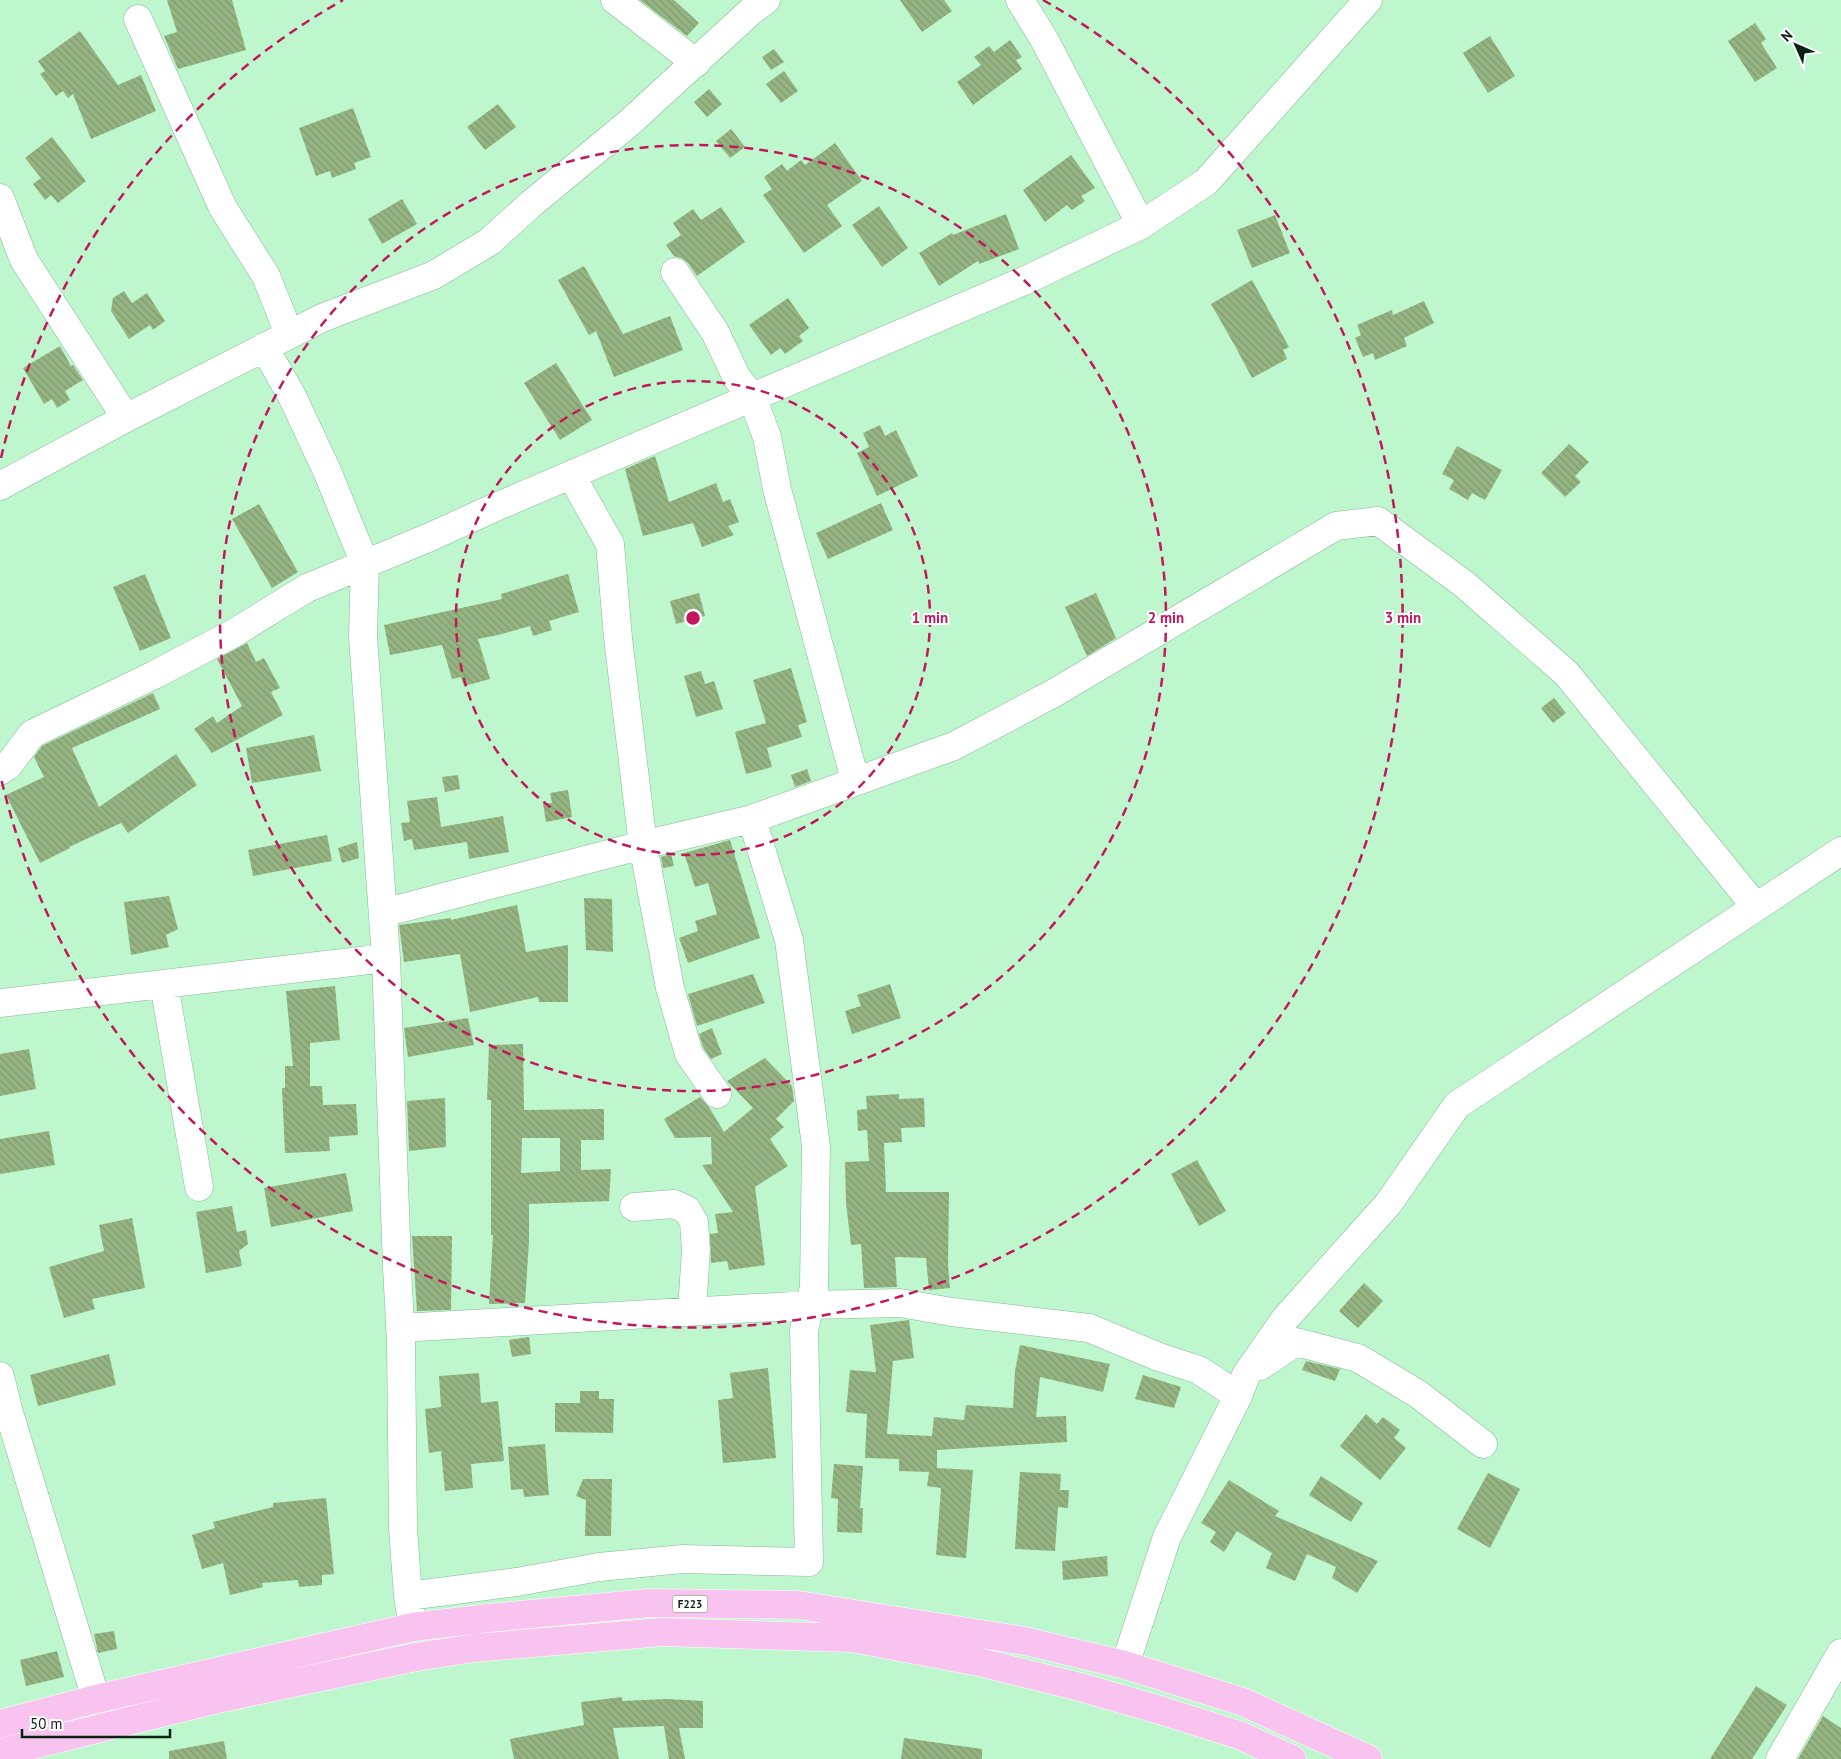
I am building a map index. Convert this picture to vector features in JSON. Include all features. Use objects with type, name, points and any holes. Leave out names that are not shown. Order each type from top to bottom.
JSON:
[{"type":"main road","name":"F223","points":[[0,1724],[96,1699],[413,1627],[649,1603],[798,1605],[1025,1641],[1125,1665],[1243,1702],[1368,1759]]},
{"type":"main road","points":[[0,1753],[222,1698],[416,1657],[474,1648],[662,1632],[852,1638],[979,1662],[1080,1687],[1163,1711],[1239,1735],[1292,1759]]},
{"type":"street","points":[[615,0],[696,63]]},
{"type":"street","points":[[0,486],[126,418],[289,334],[322,318],[434,275],[489,242],[530,204],[629,123],[750,12],[766,0]]},
{"type":"street","points":[[1020,0],[1044,39],[1142,225]]},
{"type":"street","points":[[0,771],[8,766],[32,734],[154,675],[226,637],[307,588],[430,537],[752,397],[839,362],[1016,285],[1142,225],[1206,182],[1368,0]]},
{"type":"street","points":[[138,19],[223,208],[266,276],[289,334]]},
{"type":"street","points":[[0,198],[24,260],[126,418]]},
{"type":"street","points":[[675,272],[715,332],[737,378],[752,397],[767,437],[777,489],[855,780]]},
{"type":"street","points":[[264,347],[292,396],[327,471],[365,564],[363,636],[386,958],[400,1328],[403,1529],[408,1596],[413,1627]]},
{"type":"street","points":[[571,475],[610,544],[618,638],[643,845],[670,988],[689,1054],[717,1094]]},
{"type":"street","points":[[383,913],[643,845],[752,819],[855,780],[954,746],[1054,693],[1336,526],[1378,521],[1464,584],[1566,673],[1756,907]]},
{"type":"street","points":[[408,1596],[517,1582],[599,1567],[683,1559],[809,1562],[804,1330],[814,1287],[816,1146],[789,940],[752,819]]},
{"type":"street","points":[[1125,1665],[1167,1537],[1242,1386],[1285,1320],[1388,1204],[1457,1105],[1841,851]]},
{"type":"street","points":[[0,1003],[386,958]]},
{"type":"street","points":[[164,984],[199,1187]]},
{"type":"street","points":[[634,1207],[674,1204],[688,1210],[694,1222],[696,1250],[692,1311]]},
{"type":"street","points":[[400,1328],[810,1305],[900,1304],[1090,1328],[1159,1358],[1242,1386]]},
{"type":"street","points":[[1242,1386],[1296,1342],[1358,1358],[1418,1394],[1483,1444]]},
{"type":"street","points":[[0,1376],[8,1409],[96,1699]]},
{"type":"street","points":[[1780,1759],[1841,1653]]},
{"type":"building","points":[[167,0],[232,0],[246,50],[178,69],[164,36],[177,32]]},
{"type":"building","points":[[640,0],[674,0],[699,23],[687,36]]},
{"type":"building","points":[[900,0],[944,0],[952,11],[922,32]]},
{"type":"building","points":[[1755,23],[1766,39],[1761,43],[1777,68],[1755,82],[1728,41]]},
{"type":"building","points":[[80,31],[118,85],[141,75],[156,111],[91,139],[73,94],[68,98],[63,91],[56,96],[40,74],[45,71],[38,61]]},
{"type":"building","points":[[1490,36],[1515,76],[1488,93],[1463,53]]},
{"type":"building","points":[[1010,40],[1022,57],[1016,60],[1022,69],[973,105],[957,82],[981,65],[974,57],[989,46],[994,52]]},
{"type":"building","points":[[774,49],[784,62],[771,70],[762,57]]},
{"type":"building","points":[[784,71],[798,91],[781,103],[766,84]]},
{"type":"building","points":[[709,89],[722,104],[707,117],[694,102]]},
{"type":"building","points":[[498,104],[516,127],[485,150],[467,127]]},
{"type":"building","points":[[353,108],[371,157],[354,163],[356,169],[332,178],[330,171],[316,176],[299,128]]},
{"type":"building","points":[[731,129],[745,147],[730,158],[716,141]]},
{"type":"building","points":[[52,137],[86,181],[58,203],[51,195],[45,200],[33,184],[41,178],[25,158]]},
{"type":"building","points":[[835,143],[862,181],[827,205],[842,226],[804,253],[763,195],[772,189],[764,177],[782,164],[787,171],[801,160],[805,165]]},
{"type":"building","points":[[1071,155],[1095,188],[1081,196],[1085,201],[1072,210],[1067,205],[1045,222],[1023,190]]},
{"type":"building","points":[[402,199],[417,224],[382,244],[368,219]]},
{"type":"building","points":[[879,206],[908,248],[882,267],[852,225]]},
{"type":"building","points":[[721,207],[745,242],[697,276],[688,263],[674,256],[666,245],[681,235],[673,223],[693,209],[701,220]]},
{"type":"building","points":[[1006,214],[1019,249],[979,264],[978,261],[939,286],[919,253],[952,233],[953,235]]},
{"type":"building","points":[[1275,215],[1290,253],[1252,268],[1237,230]]},
{"type":"building","points":[[584,266],[623,334],[670,316],[683,350],[614,377],[596,331],[589,335],[558,280]]},
{"type":"building","points":[[1252,280],[1289,347],[1283,350],[1287,359],[1252,378],[1211,304]]},
{"type":"building","points":[[124,291],[132,303],[147,293],[165,321],[153,330],[150,325],[129,339],[111,311],[113,298]]},
{"type":"building","points":[[788,298],[809,328],[799,336],[803,341],[785,354],[780,348],[771,355],[749,325]]},
{"type":"building","points":[[1424,301],[1434,323],[1404,338],[1407,346],[1375,360],[1373,353],[1363,357],[1355,338],[1361,335],[1357,325],[1392,310],[1393,315]]},
{"type":"building","points":[[60,346],[71,366],[73,365],[83,380],[65,391],[70,400],[57,408],[52,399],[44,404],[23,368]]},
{"type":"building","points":[[556,363],[592,420],[560,440],[524,383]]},
{"type":"building","points":[[880,425],[885,436],[896,430],[918,476],[877,496],[857,453],[869,447],[863,433]]},
{"type":"building","points":[[1569,444],[1589,462],[1575,476],[1581,482],[1565,497],[1541,473]]},
{"type":"building","points":[[1457,446],[1502,470],[1485,500],[1472,493],[1468,500],[1449,489],[1454,480],[1442,474]]},
{"type":"building","points":[[655,456],[669,502],[716,483],[723,502],[730,499],[739,522],[728,526],[734,535],[702,547],[693,523],[643,536],[625,469]]},
{"type":"building","points":[[881,503],[893,530],[828,559],[816,533]]},
{"type":"building","points":[[259,504],[298,572],[272,588],[232,519]]},
{"type":"building","points":[[145,574],[171,638],[140,651],[113,587]]},
{"type":"building","points":[[568,574],[579,612],[549,621],[552,630],[533,636],[530,626],[478,639],[490,679],[464,686],[461,677],[452,679],[442,645],[390,655],[384,625],[502,599],[501,594]]},
{"type":"building","points":[[699,593],[705,616],[676,624],[670,601]]},
{"type":"building","points":[[1096,593],[1116,638],[1087,656],[1065,607]]},
{"type":"building","points":[[247,643],[256,662],[264,658],[280,688],[271,692],[283,715],[212,753],[194,729],[213,716],[217,723],[242,706],[217,659]]},
{"type":"building","points":[[791,668],[807,722],[798,725],[802,737],[767,748],[772,767],[746,774],[735,732],[766,723],[753,680]]},
{"type":"building","points":[[701,671],[705,684],[714,681],[723,709],[696,717],[684,676]]},
{"type":"building","points":[[153,693],[160,709],[72,748],[99,807],[176,754],[197,785],[128,833],[121,823],[69,847],[40,863],[6,795],[44,777],[34,757],[42,746]]},
{"type":"building","points":[[1554,698],[1566,713],[1553,723],[1541,708]]},
{"type":"building","points":[[314,735],[321,771],[252,783],[246,748]]},
{"type":"building","points":[[807,769],[811,781],[795,787],[791,775]]},
{"type":"building","points":[[458,775],[460,789],[445,792],[442,777]]},
{"type":"building","points":[[568,790],[572,817],[546,822],[543,804],[552,803],[550,793]]},
{"type":"building","points":[[437,797],[441,827],[503,816],[509,852],[469,859],[467,842],[414,850],[412,839],[404,841],[401,823],[410,822],[407,801]]},
{"type":"building","points":[[327,835],[332,861],[253,876],[248,850]]},
{"type":"building","points":[[730,840],[760,938],[688,963],[679,938],[698,931],[695,921],[717,914],[708,883],[695,887],[684,853]]},
{"type":"building","points":[[357,842],[359,858],[342,863],[338,848]]},
{"type":"building","points":[[671,854],[674,866],[663,868],[661,857]]},
{"type":"building","points":[[169,896],[178,929],[166,935],[169,947],[131,955],[124,902]]},
{"type":"building","points":[[584,898],[612,899],[613,952],[586,950]]},
{"type":"building","points":[[517,905],[526,952],[568,945],[568,1002],[539,1002],[538,997],[470,1012],[460,954],[404,962],[399,925],[451,918],[451,920]]},
{"type":"building","points":[[753,974],[765,1003],[697,1026],[688,994]]},
{"type":"building","points":[[890,984],[901,1018],[852,1034],[845,1011],[861,1006],[857,995]]},
{"type":"building","points":[[335,986],[340,1040],[310,1043],[310,1086],[322,1086],[323,1105],[356,1104],[358,1135],[329,1137],[330,1151],[285,1153],[282,1088],[285,1088],[285,1066],[293,1066],[286,991]]},
{"type":"building","points":[[468,1018],[474,1045],[408,1057],[404,1028]]},
{"type":"building","points":[[712,1028],[722,1054],[711,1059],[703,1047],[699,1034]]},
{"type":"building","points":[[523,1044],[524,1110],[604,1109],[604,1140],[581,1140],[581,1170],[611,1169],[609,1201],[529,1204],[529,1242],[525,1303],[489,1304],[493,1235],[491,1235],[491,1100],[487,1100],[489,1045]],"holes":[[[522,1138],[560,1138],[560,1171],[521,1173]]]},
{"type":"building","points":[[29,1049],[36,1089],[0,1096],[0,1054]]},
{"type":"building","points":[[765,1058],[792,1086],[794,1101],[776,1119],[784,1127],[770,1139],[788,1166],[755,1187],[765,1265],[729,1270],[727,1261],[711,1263],[710,1234],[718,1233],[715,1214],[733,1212],[702,1165],[712,1164],[711,1137],[675,1138],[664,1119],[700,1097],[709,1107],[724,1132],[753,1108],[727,1081]]},
{"type":"building","points":[[899,1094],[899,1099],[924,1098],[925,1127],[901,1128],[902,1142],[884,1143],[886,1192],[949,1192],[948,1265],[950,1288],[929,1290],[926,1258],[895,1257],[897,1287],[864,1288],[861,1244],[851,1245],[846,1203],[845,1162],[869,1161],[867,1130],[858,1131],[857,1110],[867,1109],[866,1096]]},
{"type":"building","points":[[445,1098],[446,1147],[409,1151],[407,1101]]},
{"type":"building","points":[[49,1131],[55,1165],[0,1174],[0,1139]]},
{"type":"building","points":[[1197,1160],[1226,1211],[1199,1226],[1171,1174]]},
{"type":"building","points":[[346,1173],[353,1211],[271,1227],[264,1188]]},
{"type":"building","points":[[232,1206],[237,1232],[246,1230],[248,1244],[239,1251],[242,1266],[206,1273],[196,1212]]},
{"type":"building","points":[[132,1218],[145,1288],[92,1299],[95,1309],[64,1318],[49,1267],[104,1251],[99,1225]]},
{"type":"building","points":[[412,1236],[452,1236],[451,1310],[417,1311]]},
{"type":"building","points":[[1364,1283],[1383,1301],[1358,1328],[1339,1311]]},
{"type":"building","points":[[909,1320],[914,1358],[893,1361],[887,1434],[932,1436],[934,1417],[964,1420],[966,1405],[1013,1408],[1015,1371],[1020,1345],[1110,1364],[1103,1392],[1040,1377],[1036,1417],[1066,1416],[1067,1442],[937,1450],[937,1468],[973,1470],[966,1558],[936,1555],[941,1488],[927,1486],[929,1472],[899,1471],[899,1459],[865,1458],[867,1414],[846,1412],[850,1370],[876,1372],[870,1325]]},
{"type":"building","points":[[529,1337],[531,1354],[512,1357],[509,1340]]},
{"type":"building","points":[[109,1354],[116,1385],[38,1406],[30,1375]]},
{"type":"building","points":[[1306,1361],[1340,1369],[1335,1381],[1302,1370]]},
{"type":"building","points":[[768,1368],[776,1458],[723,1463],[718,1400],[733,1398],[730,1373]]},
{"type":"building","points":[[479,1373],[481,1403],[498,1401],[504,1461],[471,1464],[473,1488],[445,1491],[441,1451],[429,1453],[425,1409],[441,1407],[439,1376]]},
{"type":"building","points":[[1143,1375],[1181,1387],[1174,1408],[1135,1399]]},
{"type":"building","points":[[580,1391],[599,1391],[599,1399],[614,1399],[613,1433],[555,1432],[555,1403],[580,1403]]},
{"type":"building","points":[[1366,1414],[1377,1424],[1383,1417],[1400,1430],[1394,1438],[1406,1448],[1380,1480],[1340,1446]]},
{"type":"building","points":[[545,1444],[549,1495],[524,1497],[523,1489],[511,1490],[508,1447]]},
{"type":"building","points":[[834,1464],[863,1466],[860,1508],[863,1508],[862,1533],[837,1532],[838,1499],[831,1498]]},
{"type":"building","points":[[1020,1472],[1061,1474],[1060,1490],[1069,1490],[1068,1508],[1058,1507],[1055,1551],[1015,1549]]},
{"type":"building","points":[[1488,1473],[1520,1489],[1490,1548],[1457,1529]]},
{"type":"building","points":[[1321,1476],[1363,1503],[1351,1522],[1309,1495]]},
{"type":"building","points":[[583,1479],[612,1479],[611,1536],[585,1536],[586,1500],[576,1496]]},
{"type":"building","points":[[1229,1480],[1279,1511],[1275,1516],[1378,1561],[1357,1593],[1332,1578],[1336,1567],[1307,1554],[1295,1581],[1266,1568],[1272,1553],[1237,1531],[1224,1552],[1210,1542],[1216,1532],[1201,1523]]},
{"type":"building","points":[[326,1498],[334,1574],[322,1575],[322,1585],[299,1587],[298,1580],[262,1583],[263,1587],[230,1595],[223,1563],[202,1569],[192,1535],[215,1528],[213,1522],[273,1507],[273,1503]]},
{"type":"building","points":[[1107,1556],[1108,1576],[1063,1580],[1062,1561]]},
{"type":"building","points":[[114,1631],[117,1649],[98,1653],[94,1634]]},
{"type":"building","points":[[57,1651],[64,1677],[26,1686],[20,1660]]},
{"type":"building","points":[[1756,1686],[1787,1705],[1752,1759],[1710,1759]]},
{"type":"building","points":[[622,1697],[622,1701],[667,1699],[703,1701],[703,1728],[679,1728],[685,1759],[669,1759],[664,1726],[613,1728],[619,1759],[514,1759],[510,1739],[584,1725],[581,1702]]},
{"type":"building","points":[[1823,1716],[1841,1728],[1841,1759],[1798,1759]]},
{"type":"building","points":[[904,1738],[982,1749],[982,1759],[901,1759]]},
{"type":"building","points":[[224,1741],[227,1759],[169,1759],[169,1751]]}]
